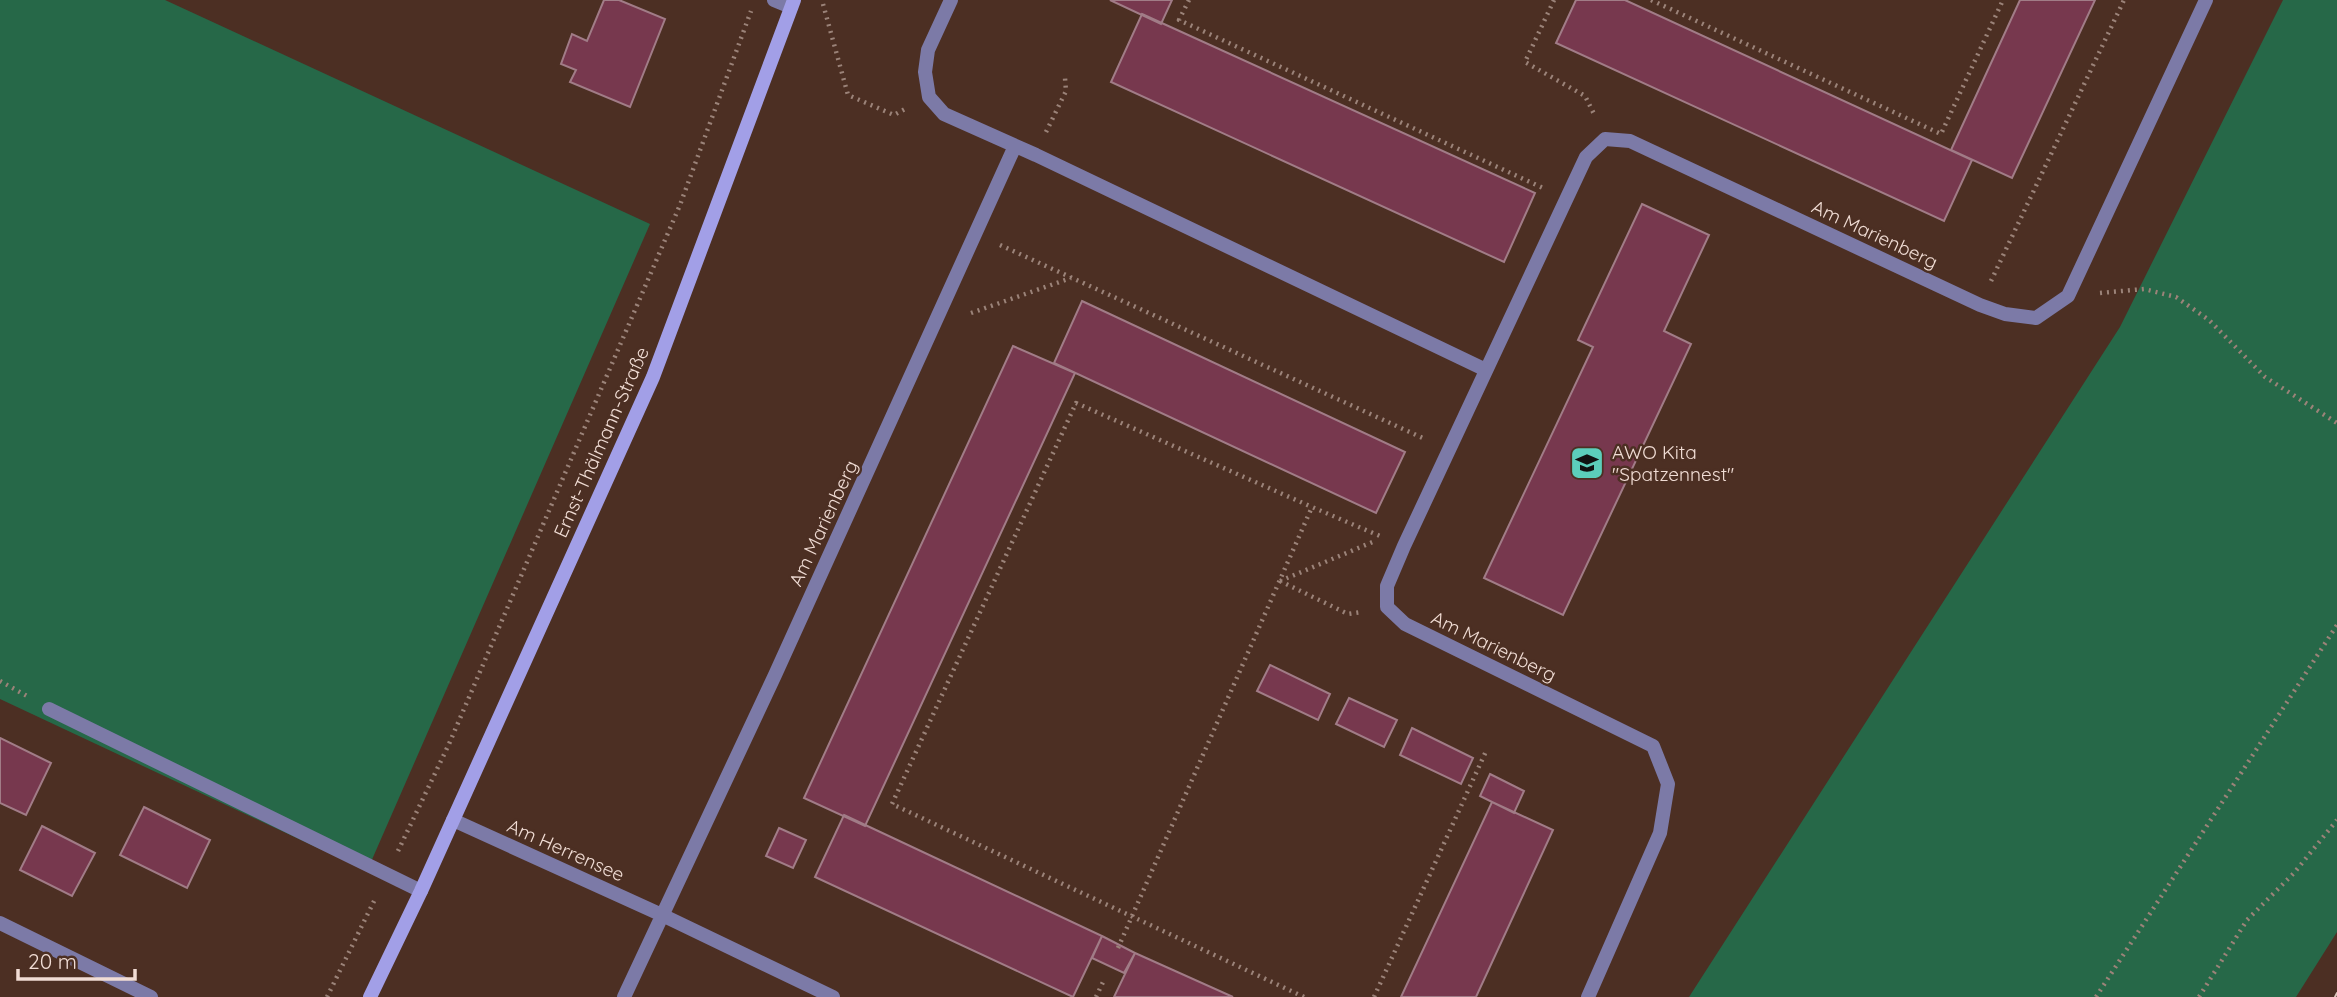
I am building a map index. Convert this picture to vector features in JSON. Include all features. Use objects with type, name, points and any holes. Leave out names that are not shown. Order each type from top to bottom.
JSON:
[{"type":"main road","name":"Ernst-Thälmann-Straße","points":[[370,997],[421,891],[653,377],[792,3]]},
{"type":"street","points":[[774,0],[792,3]]},
{"type":"street","points":[[951,0],[928,50],[925,72],[929,97],[944,114],[1036,155],[1486,370]]},
{"type":"street","points":[[2068,296],[2206,0]]},
{"type":"street","points":[[1387,607],[1387,586],[1448,450],[1586,157],[1605,139]]},
{"type":"street","name":"Am Marienberg","points":[[1605,139],[1630,141],[1980,305],[2005,314],[2036,318],[2068,296]]},
{"type":"street","name":"Am Marienberg","points":[[662,915],[780,663],[1015,146]]},
{"type":"street","name":"Am Marienberg","points":[[1387,607],[1405,624],[1653,746],[1668,784],[1660,833],[1588,997]]},
{"type":"street","points":[[48,709],[421,891]]},
{"type":"street","name":"Am Herrensee","points":[[453,820],[662,915],[833,997]]},
{"type":"street","points":[[624,997],[662,915]]},
{"type":"street","points":[[0,923],[151,997]]},
{"type":"path","points":[[327,997],[449,744],[680,205],[755,0]]},
{"type":"path","points":[[822,0],[848,95],[894,115],[929,97]]},
{"type":"path","points":[[1189,0],[1180,20],[1567,198]]},
{"type":"path","points":[[1554,0],[1525,62],[1585,96],[1605,139]]},
{"type":"path","points":[[1651,0],[1941,134],[2003,0]]},
{"type":"path","points":[[1980,305],[2123,0]]},
{"type":"path","points":[[1036,155],[1066,91],[1065,78]]},
{"type":"path","points":[[976,234],[1448,450]]},
{"type":"path","points":[[963,315],[1071,278]]},
{"type":"path","points":[[2068,296],[2144,289],[2176,297],[2209,320],[2265,377],[2337,423]]},
{"type":"path","points":[[1280,581],[1383,537],[1076,403],[892,804],[1304,997]]},
{"type":"path","points":[[1118,948],[1311,507]]},
{"type":"path","points":[[1280,581],[1348,614],[1387,607]]},
{"type":"path","points":[[2096,997],[2337,625]]},
{"type":"path","points":[[1374,997],[1487,749]]},
{"type":"path","points":[[2199,997],[2247,920],[2294,873],[2337,820]]},
{"type":"path","points":[[1096,997],[1104,980]]},
{"type":"green space","points":[[0,0],[165,0],[650,224],[367,871],[0,699]]},
{"type":"green space","points":[[2283,0],[2337,0],[2337,932],[2296,997],[1689,997],[2120,327]]},
{"type":"building","points":[[604,0],[619,0],[665,19],[630,107],[570,82],[576,70],[561,64],[572,34],[587,41]]},
{"type":"building","points":[[1110,0],[1172,0],[1161,24]]},
{"type":"building","points":[[1576,0],[1625,0],[1972,160],[1944,221],[1556,43]]},
{"type":"building","points":[[2020,0],[2095,0],[2012,178],[1951,150]]},
{"type":"building","points":[[1142,14],[1535,193],[1504,262],[1111,82]]},
{"type":"building","name":"AWO Kita \"Spatzennest\"","points":[[1642,204],[1709,235],[1664,331],[1691,344],[1563,615],[1484,578],[1593,347],[1578,340]]},
{"type":"building","points":[[1082,301],[1405,452],[1376,513],[1054,363]]},
{"type":"building","points":[[1013,346],[1075,373],[865,826],[804,798]]},
{"type":"building","points":[[1270,665],[1330,694],[1318,720],[1257,691]]},
{"type":"building","points":[[1349,698],[1397,720],[1384,747],[1336,724]]},
{"type":"building","points":[[1412,728],[1473,758],[1461,784],[1400,755]]},
{"type":"building","points":[[0,738],[51,763],[26,815],[0,803]]},
{"type":"building","points":[[1490,774],[1524,791],[1514,813],[1480,796]]},
{"type":"building","points":[[1492,802],[1553,830],[1476,997],[1401,997]]},
{"type":"building","points":[[144,807],[210,840],[187,888],[120,855]]},
{"type":"building","points":[[844,815],[1102,936],[1073,997],[815,877]]},
{"type":"building","points":[[42,826],[95,853],[72,896],[20,870]]},
{"type":"building","points":[[779,828],[806,840],[793,868],[766,856]]},
{"type":"building","points":[[1102,936],[1135,953],[1124,973],[1092,958]]},
{"type":"building","points":[[1135,953],[1233,997],[1114,997]]},
{"type":"tram line","points":[[2335,997],[2337,993]]},
{"type":"place","name":"AWO Kita \"Spatzennest\"","points":[[1587,463]]}]
